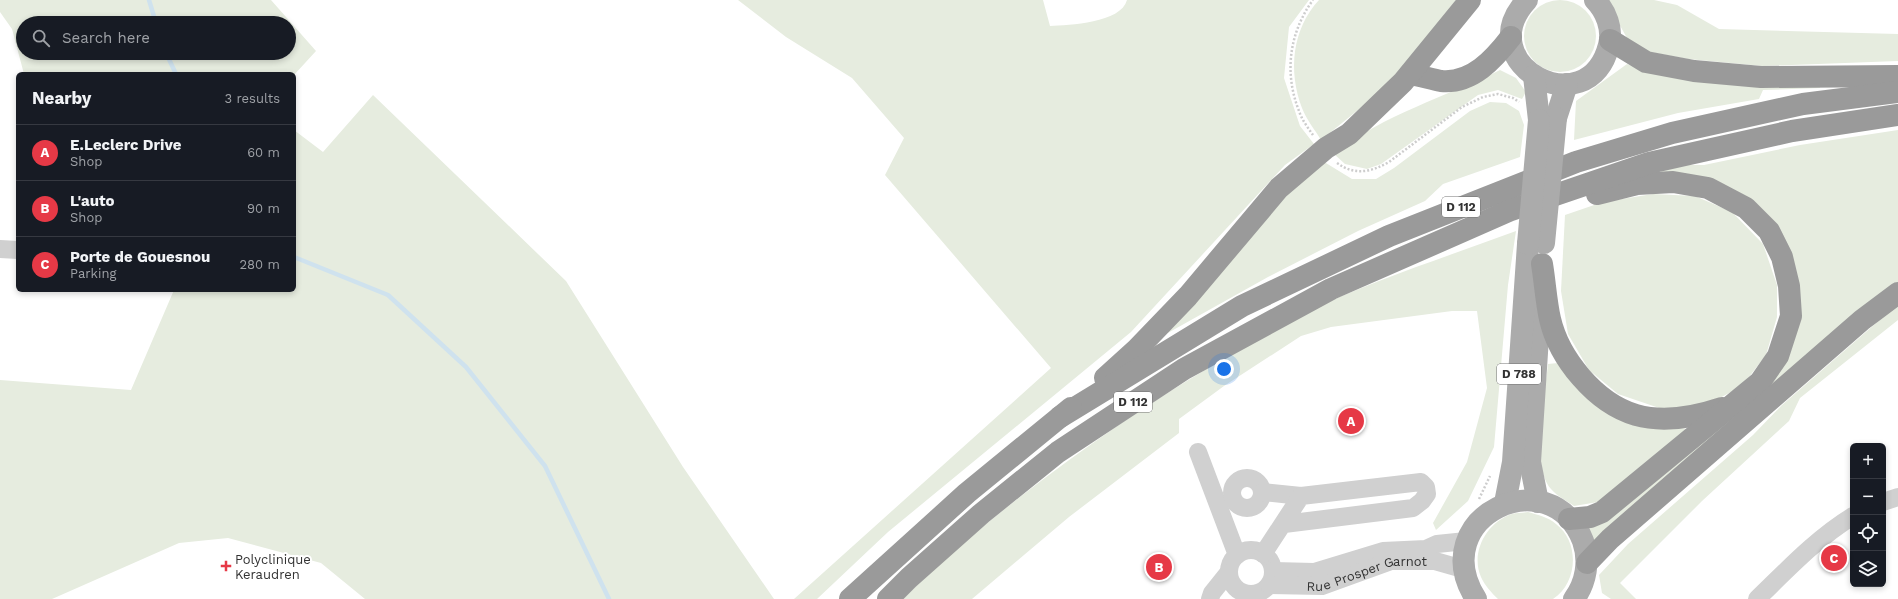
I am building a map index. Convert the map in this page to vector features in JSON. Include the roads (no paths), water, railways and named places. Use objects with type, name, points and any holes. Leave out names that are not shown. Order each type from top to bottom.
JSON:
[{"type":"highway","points":[[1060,417],[1137,349],[1188,296],[1280,188],[1326,148],[1354,130],[1373,112],[1410,74],[1470,0]]},
{"type":"highway","points":[[1410,74],[1441,81],[1456,80],[1473,74],[1488,64],[1511,37]]},
{"type":"highway","points":[[1610,40],[1646,62],[1694,71],[1761,77],[1898,76]]},
{"type":"highway","name":"D 112","points":[[850,599],[967,493],[1060,417],[1242,306],[1389,236],[1576,162],[1672,133],[1803,104],[1898,92]]},
{"type":"highway","name":"D 112","points":[[888,599],[981,514],[1058,452],[1184,369],[1258,327],[1331,289],[1511,210],[1650,163],[1792,131],[1898,115]]},
{"type":"highway","points":[[1411,253],[1576,199],[1637,184],[1673,182],[1708,188],[1746,208],[1769,231],[1782,257],[1789,286],[1791,316],[1778,356],[1760,382],[1602,512],[1590,517],[1570,519]]},
{"type":"highway","points":[[1542,264],[1550,319],[1563,353],[1586,383],[1611,403],[1636,415],[1668,419],[1697,417],[1735,404]]},
{"type":"highway","points":[[1587,563],[1610,539],[1838,341],[1898,293]]},
{"type":"main road","points":[[1527,0],[1516,16],[1511,37],[1516,55],[1526,71],[1544,82],[1567,84],[1577,82],[1589,76],[1600,66],[1606,54],[1610,40],[1608,21],[1604,12],[1595,0]]},
{"type":"main road","points":[[1534,76],[1547,119]]},
{"type":"main road","points":[[1547,119],[1567,84]]},
{"type":"main road","name":"D 788","points":[[1505,503],[1513,462],[1536,244],[1547,119]]},
{"type":"main road","name":"D 788","points":[[1536,244],[1542,264],[1530,462],[1538,502]]},
{"type":"main road","points":[[1476,599],[1468,586],[1463,569],[1463,555],[1466,541],[1475,525],[1488,512],[1505,503],[1522,500],[1538,502],[1555,508],[1570,519],[1585,547],[1587,563],[1582,595]]},
{"type":"street","points":[[0,249],[16,250]]},
{"type":"street","points":[[1198,452],[1237,555]]},
{"type":"street","points":[[1245,478],[1256,480],[1263,492],[1260,502],[1252,508],[1247,508],[1234,502],[1232,492],[1236,482],[1245,478]]},
{"type":"street","points":[[1263,492],[1301,496],[1421,482],[1426,487],[1427,494],[1422,501],[1413,508],[1284,524]]},
{"type":"street","points":[[1263,554],[1301,496]]},
{"type":"street","points":[[1886,501],[1898,497]]},
{"type":"street","points":[[1225,523],[1238,505]]},
{"type":"street","points":[[1757,599],[1802,556],[1850,518]]},
{"type":"street","name":"Rue Prosper Garnot","points":[[1268,587],[1383,551],[1426,549],[1437,544],[1466,541]]},
{"type":"street","points":[[1250,550],[1263,554],[1268,558],[1268,587],[1252,595],[1234,595],[1233,586],[1228,573],[1229,566],[1237,555],[1250,550]]},
{"type":"street","name":"Rue Prosper Garnot","points":[[1268,587],[1322,586],[1390,561],[1435,561],[1463,569]]},
{"type":"street","points":[[1210,599],[1212,593],[1228,573]]},
{"type":"waterway","points":[[149,0],[154,16]]},
{"type":"waterway","points":[[169,60],[175,72]]},
{"type":"waterway","points":[[296,258],[388,295],[466,367],[545,466],[609,599]]},
{"type":"place","name":"E.Leclerc Drive","points":[[1351,421]]},
{"type":"place","name":"Porte de Gouesnou","points":[[1834,558]]},
{"type":"place","name":"Polyclinique Keraudren","points":[[226,566]]},
{"type":"place","name":"L'auto","points":[[1159,567]]}]
